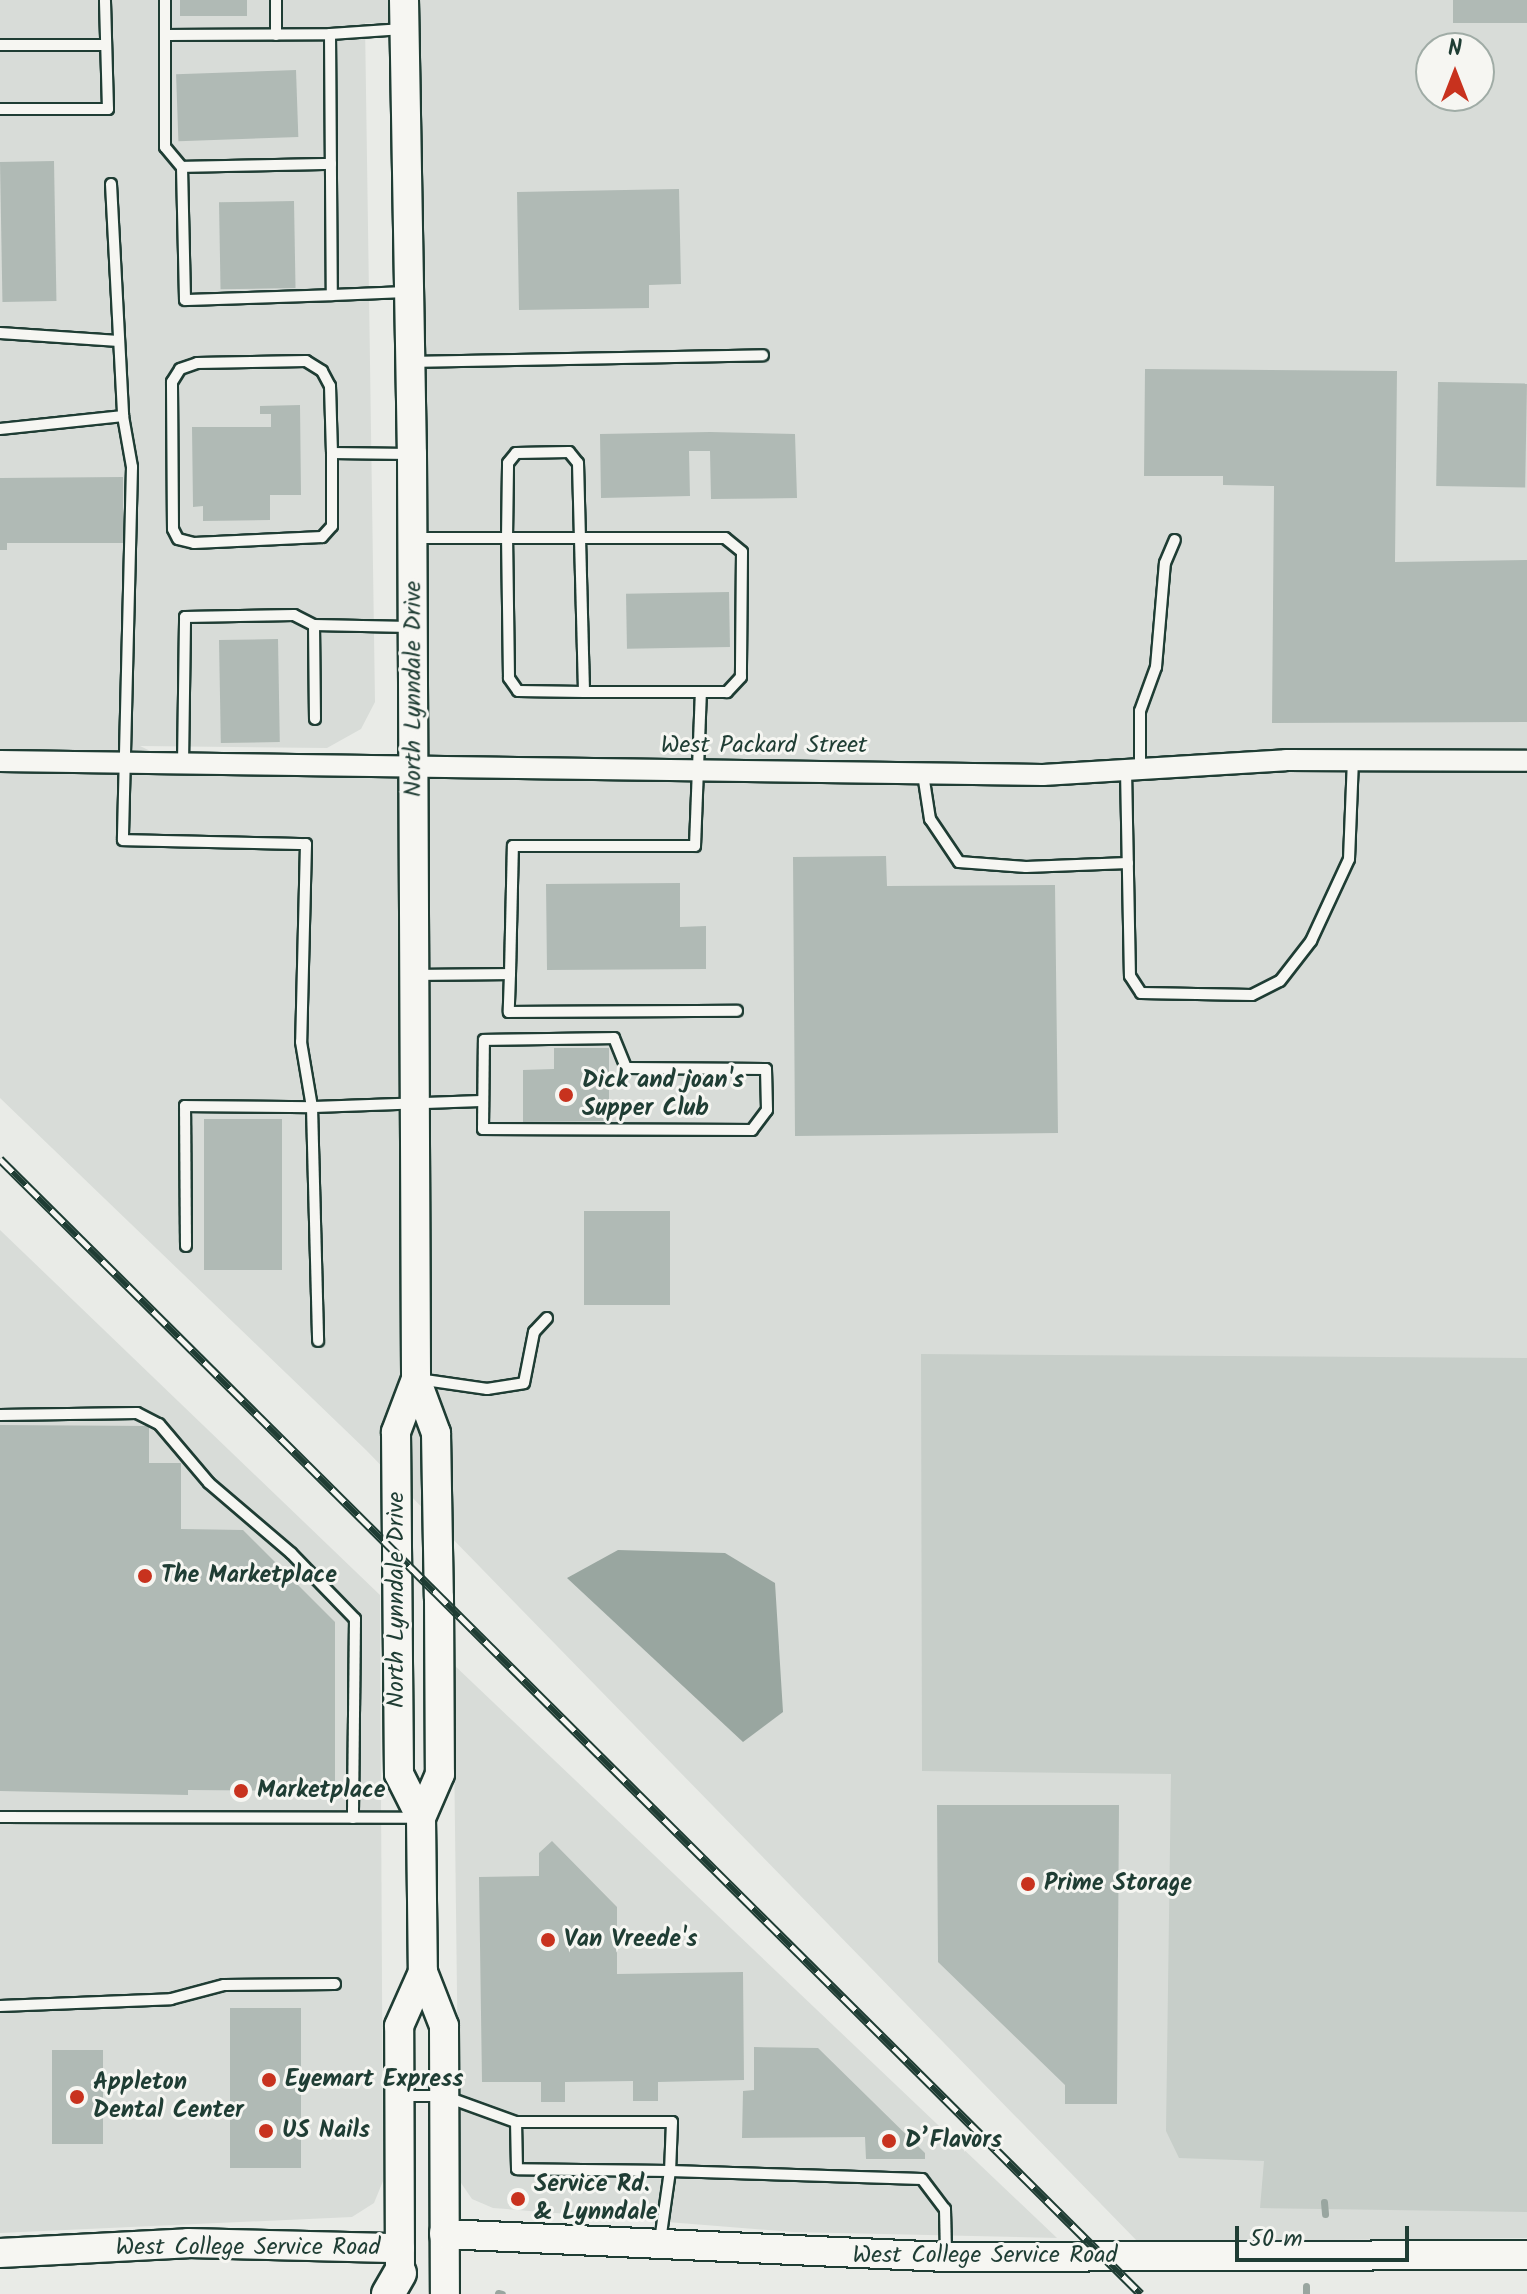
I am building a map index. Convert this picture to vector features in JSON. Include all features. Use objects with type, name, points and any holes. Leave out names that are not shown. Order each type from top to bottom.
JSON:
[{"type":"main road","name":"North Lynndale Drive","points":[[404,0],[414,627],[416,1379],[436,1433],[439,1612],[440,1774],[421,1818],[423,1972],[444,2026],[445,2294]]},
{"type":"main road","name":"North Lynndale Drive","points":[[416,1379],[396,1432],[396,1570],[399,1774],[421,1818]]},
{"type":"main road","name":"North Lynndale Drive","points":[[397,2277],[399,2026],[423,1972]]},
{"type":"main road","name":"West College Service Road","points":[[444,2234],[946,2257],[1527,2255]]},
{"type":"main road","name":"West College Service Road","points":[[0,2253],[188,2243],[397,2277]]},
{"type":"street","name":"West Packard Street","points":[[0,761],[183,767],[923,774],[1133,770],[1353,759],[1527,761]]},
{"type":"lane","points":[[0,109],[108,109],[105,0]]},
{"type":"lane","points":[[165,0],[165,147],[182,167],[185,300],[409,292]]},
{"type":"lane","points":[[276,0],[276,35]]},
{"type":"lane","points":[[165,35],[330,34],[404,29]]},
{"type":"lane","points":[[330,34],[332,295]]},
{"type":"lane","points":[[0,45],[106,45]]},
{"type":"lane","points":[[182,167],[331,164]]},
{"type":"lane","points":[[111,184],[123,416],[132,467],[128,765],[123,840],[306,844],[301,1042],[312,1107],[318,1341]]},
{"type":"lane","points":[[0,333],[119,341]]},
{"type":"lane","points":[[411,362],[763,355]]},
{"type":"lane","points":[[306,361],[322,371],[330,386],[332,453],[332,526],[322,537],[210,542],[178,539],[173,529],[172,382],[180,369],[197,363],[306,361]]},
{"type":"lane","points":[[0,429],[123,416]]},
{"type":"lane","points":[[413,538],[507,538],[580,538],[725,538],[742,552],[741,677],[727,692],[584,692],[518,691],[509,678],[507,538],[508,463],[516,453],[569,452],[578,463],[580,538],[584,692]]},
{"type":"lane","points":[[332,453],[412,454]]},
{"type":"lane","points":[[1175,540],[1165,563],[1156,667],[1140,711],[1133,770],[1128,863],[1130,976],[1141,993],[1252,995],[1280,981],[1311,941],[1349,859],[1353,759]]},
{"type":"lane","points":[[183,767],[185,617],[294,615],[314,625],[414,627]]},
{"type":"lane","points":[[314,625],[315,719]]},
{"type":"lane","points":[[701,692],[695,846],[513,846],[509,1012],[737,1011]]},
{"type":"lane","points":[[923,774],[930,819],[959,862],[1026,867],[1128,863]]},
{"type":"lane","points":[[416,975],[510,974]]},
{"type":"lane","points":[[614,1038],[626,1068],[766,1069],[767,1110],[752,1130],[483,1129],[483,1101],[484,1040],[614,1038]]},
{"type":"lane","points":[[186,1246],[185,1106],[312,1107],[416,1100],[483,1101]]},
{"type":"lane","points":[[416,1379],[487,1389],[524,1383],[534,1332],[547,1318]]},
{"type":"lane","points":[[0,1415],[137,1413],[159,1424],[209,1483],[291,1553],[355,1619],[353,1818]]},
{"type":"lane","points":[[0,1817],[421,1818]]},
{"type":"lane","points":[[0,2006],[171,1999],[224,1985],[335,1984]]},
{"type":"lane","points":[[398,2096],[444,2096],[516,2122],[672,2122],[670,2171],[660,2243]]},
{"type":"lane","points":[[516,2122],[517,2169],[922,2179],[945,2209],[946,2257]]},
{"type":"shaded area","points":[[0,0],[1527,0],[1527,2238],[1138,2242],[366,1450],[0,1098]],"holes":[[[365,23],[404,25],[415,770],[183,767],[140,746],[327,748],[361,729],[375,702]]]},
{"type":"shaded area","points":[[0,1230],[380,1595],[383,2181],[374,2203],[352,2217],[0,2233]]},
{"type":"shaded area","points":[[921,1354],[1527,1358],[1527,2212],[1260,2208],[1264,2161],[1179,2158],[1166,2131],[1171,1774],[922,1771]]},
{"type":"shaded area","points":[[618,1550],[725,1553],[775,1583],[783,1712],[743,1742],[567,1578]]},
{"type":"shaded area","points":[[453,1664],[1057,2238],[793,2232],[493,2208],[472,2199],[461,2183],[459,2157]]},
{"type":"building","points":[[180,0],[247,0],[247,16],[180,16]]},
{"type":"building","points":[[1453,0],[1527,0],[1527,23],[1453,23]]},
{"type":"building","points":[[296,70],[298,137],[178,141],[176,74]]},
{"type":"building","points":[[54,161],[56,301],[2,302],[0,162]]},
{"type":"building","points":[[679,189],[681,284],[649,285],[649,308],[519,310],[517,192]]},
{"type":"building","points":[[294,201],[296,288],[221,289],[219,202]]},
{"type":"building","points":[[1145,369],[1397,371],[1395,562],[1527,560],[1527,722],[1272,723],[1274,486],[1223,485],[1223,476],[1144,476]]},
{"type":"building","points":[[1438,382],[1527,384],[1525,488],[1436,486]]},
{"type":"building","points":[[300,405],[301,495],[270,495],[270,520],[203,521],[203,506],[193,507],[192,427],[271,427],[271,414],[260,414],[260,406]]},
{"type":"building","points":[[600,434],[795,434],[797,498],[711,499],[710,451],[689,451],[690,496],[601,498]]},
{"type":"building","points":[[123,477],[123,543],[7,543],[7,550],[0,550],[0,478]]},
{"type":"building","points":[[729,592],[730,647],[627,649],[626,594]]},
{"type":"building","points":[[278,639],[280,742],[221,743],[219,640]]},
{"type":"building","points":[[886,856],[887,886],[1055,885],[1058,1133],[795,1136],[793,857]]},
{"type":"building","points":[[680,883],[680,927],[706,926],[706,969],[547,970],[546,884]]},
{"type":"building","name":"Dick and joan's Supper Club","points":[[554,1048],[609,1048],[609,1121],[523,1122],[523,1070],[554,1069]]},
{"type":"building","points":[[204,1119],[282,1119],[282,1270],[204,1270]]},
{"type":"building","points":[[584,1211],[670,1211],[670,1305],[584,1305]]},
{"type":"building","name":"The Marketplace","points":[[0,1425],[149,1426],[149,1463],[181,1463],[181,1529],[243,1530],[335,1622],[335,1791],[188,1790],[188,1795],[0,1791]]},
{"type":"building","name":"Prime Storage","points":[[937,1805],[1119,1805],[1117,2104],[1065,2104],[1065,2085],[938,1962]]},
{"type":"building","name":"Van Vreede's","points":[[552,1841],[617,1907],[617,1974],[743,1972],[744,2080],[658,2082],[658,2101],[633,2101],[633,2081],[565,2082],[565,2102],[541,2102],[541,2082],[482,2082],[479,1877],[539,1876],[539,1853]]},
{"type":"building","points":[[230,2008],[301,2008],[301,2168],[230,2168]]},
{"type":"building","points":[[754,2047],[818,2048],[925,2153],[925,2159],[866,2159],[865,2137],[742,2138],[743,2091],[754,2090]]},
{"type":"building","name":"Appleton Dental Center","points":[[52,2050],[103,2050],[103,2144],[52,2144]]},
{"type":"waterway","points":[[1324,2202],[1325,2214]]},
{"type":"waterway","points":[[1306,2286],[1306,2294]]},
{"type":"waterway","points":[[498,2293],[502,2294]]},
{"type":"railway","points":[[0,1159],[1141,2294]]},
{"type":"place","name":"Dick and joan's Supper Club","points":[[566,1095]]},
{"type":"place","name":"The Marketplace","points":[[145,1576]]},
{"type":"place","name":"Marketplace","points":[[241,1791]]},
{"type":"place","name":"Prime Storage","points":[[1028,1884]]},
{"type":"place","name":"Van Vreede's","points":[[548,1940]]},
{"type":"place","name":"Eyemart Express","points":[[269,2080]]},
{"type":"place","name":"Appleton Dental Center","points":[[77,2097]]},
{"type":"place","name":"US Nails","points":[[266,2131]]},
{"type":"place","name":"D’Flavors","points":[[889,2141]]},
{"type":"place","name":"Service Rd. & Lynndale","points":[[518,2199]]}]
